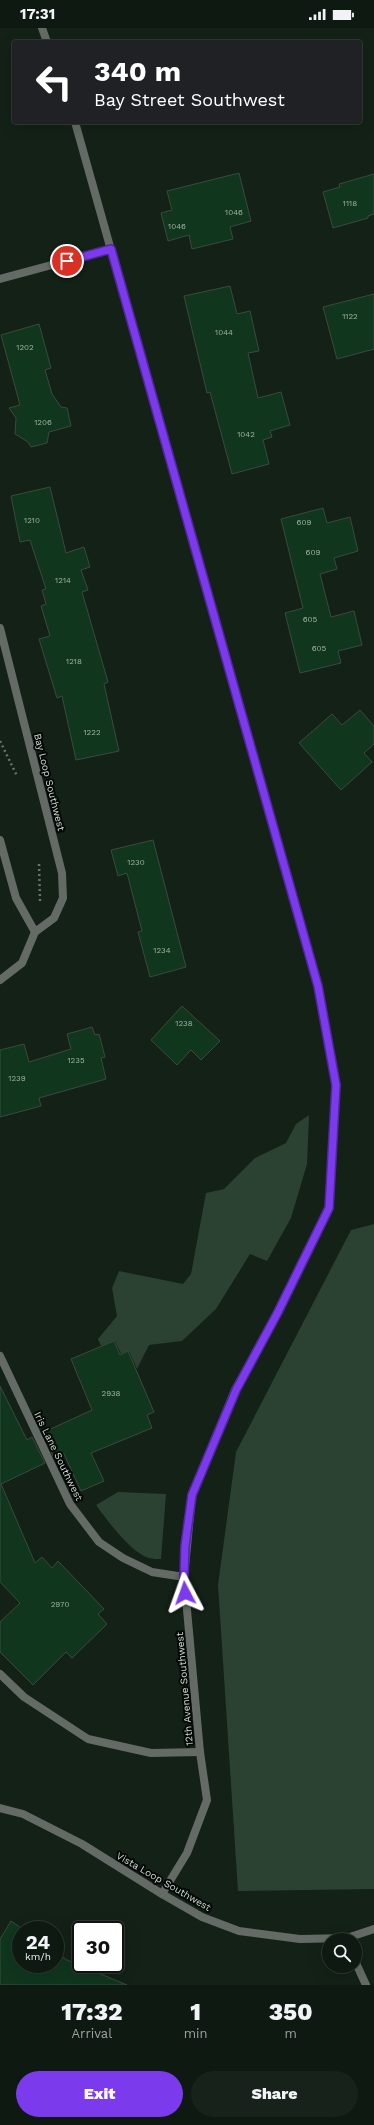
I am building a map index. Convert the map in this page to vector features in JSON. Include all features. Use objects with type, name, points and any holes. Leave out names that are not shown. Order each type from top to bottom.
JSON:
[{"type":"street","points":[[42,28],[46,40]]},
{"type":"street","name":"12th Avenue Southwest","points":[[76,124],[318,986],[336,1085],[329,1208],[278,1312],[236,1390],[192,1495],[184,1577],[200,1752],[207,1800],[186,1853],[162,1894]]},
{"type":"street","points":[[0,279],[111,249]]},
{"type":"street","name":"Bay Loop Southwest","points":[[0,628],[62,873],[63,898],[54,918],[35,932]]},
{"type":"street","points":[[0,840],[16,898],[35,932],[22,963],[0,980]]},
{"type":"street","name":"Iris Lane Southwest","points":[[0,1356],[70,1504],[99,1542],[123,1558],[152,1572],[184,1577]]},
{"type":"street","points":[[0,1674],[24,1697],[88,1739],[151,1753],[200,1752]]},
{"type":"street","name":"Vista Loop Southwest","points":[[0,1808],[23,1814],[82,1844],[162,1894],[202,1916],[239,1931],[300,1939],[322,1939]]},
{"type":"street","name":"Vista Loop Southwest","points":[[362,1934],[374,1929]]},
{"type":"street","points":[[360,1973],[366,1985]]},
{"type":"path","points":[[0,741],[17,778]]},
{"type":"path","points":[[39,862],[40,902]]},
{"type":"green space","points":[[309,1115],[307,1164],[291,1218],[267,1261],[250,1254],[216,1309],[182,1341],[149,1345],[137,1369],[129,1351],[121,1354],[115,1341],[101,1346],[98,1339],[117,1316],[112,1288],[119,1271],[183,1284],[191,1274],[206,1193],[224,1189],[255,1158],[286,1143],[296,1124]]},
{"type":"green space","points":[[374,1224],[374,1889],[238,1891],[218,1585],[236,1452],[351,1230]]},
{"type":"green space","points":[[118,1492],[166,1494],[161,1559],[149,1558],[135,1550],[106,1519],[96,1505]]},
{"type":"building","points":[[239,173],[251,221],[230,227],[233,239],[192,249],[189,235],[168,241],[161,213],[172,210],[167,191]]},
{"type":"building","points":[[374,174],[374,214],[368,216],[368,218],[333,228],[323,192],[340,187],[339,184]]},
{"type":"building","points":[[230,286],[237,314],[250,311],[259,351],[248,353],[258,398],[281,392],[290,425],[270,431],[272,437],[263,440],[269,464],[232,474],[210,392],[207,393],[184,296]]},
{"type":"building","points":[[374,294],[374,349],[337,359],[323,307]]},
{"type":"building","points":[[39,324],[51,368],[45,370],[52,394],[61,407],[67,408],[71,426],[49,432],[47,443],[31,447],[28,442],[15,434],[16,418],[9,408],[20,405],[1,335]]},
{"type":"building","points":[[50,487],[66,553],[84,547],[90,567],[81,570],[88,590],[82,592],[108,682],[104,684],[119,751],[76,760],[62,696],[57,698],[39,639],[50,636],[41,606],[46,604],[42,590],[46,589],[30,540],[20,542],[11,496]]},
{"type":"building","points":[[323,508],[327,523],[350,517],[358,551],[334,558],[337,569],[320,574],[331,617],[354,611],[362,645],[338,651],[341,663],[300,673],[285,613],[303,608],[281,519]]},
{"type":"building","points":[[360,710],[374,726],[374,744],[364,753],[372,762],[341,790],[299,743],[332,714],[342,725]]},
{"type":"building","points":[[153,840],[186,967],[150,977],[138,932],[142,931],[127,873],[118,876],[111,850]]},
{"type":"building","points":[[182,1006],[220,1041],[201,1060],[191,1050],[177,1065],[151,1040]]},
{"type":"building","points":[[92,1027],[95,1035],[99,1034],[105,1057],[101,1058],[106,1079],[39,1098],[41,1106],[0,1117],[0,1050],[24,1044],[29,1062],[71,1049],[67,1034]]},
{"type":"building","points":[[114,1341],[120,1355],[128,1351],[154,1412],[147,1415],[152,1428],[91,1453],[104,1481],[81,1491],[64,1454],[54,1458],[42,1433],[92,1410],[71,1359]]},
{"type":"building","points":[[0,1386],[27,1440],[32,1437],[45,1463],[1,1484],[35,1563],[42,1557],[52,1568],[58,1561],[104,1609],[98,1614],[107,1624],[72,1658],[66,1652],[33,1685],[0,1652],[0,1622],[20,1603],[0,1582]]},
{"type":"building","points":[[11,1921],[12,1973],[64,1973],[64,1958],[72,1962],[72,1973],[98,1973],[127,1985],[0,1985],[0,1939]]},
{"type":"route","points":[[67,261],[111,249],[318,986],[336,1085],[329,1208],[278,1312],[236,1390],[192,1495],[185,1546],[185,1593]]}]
